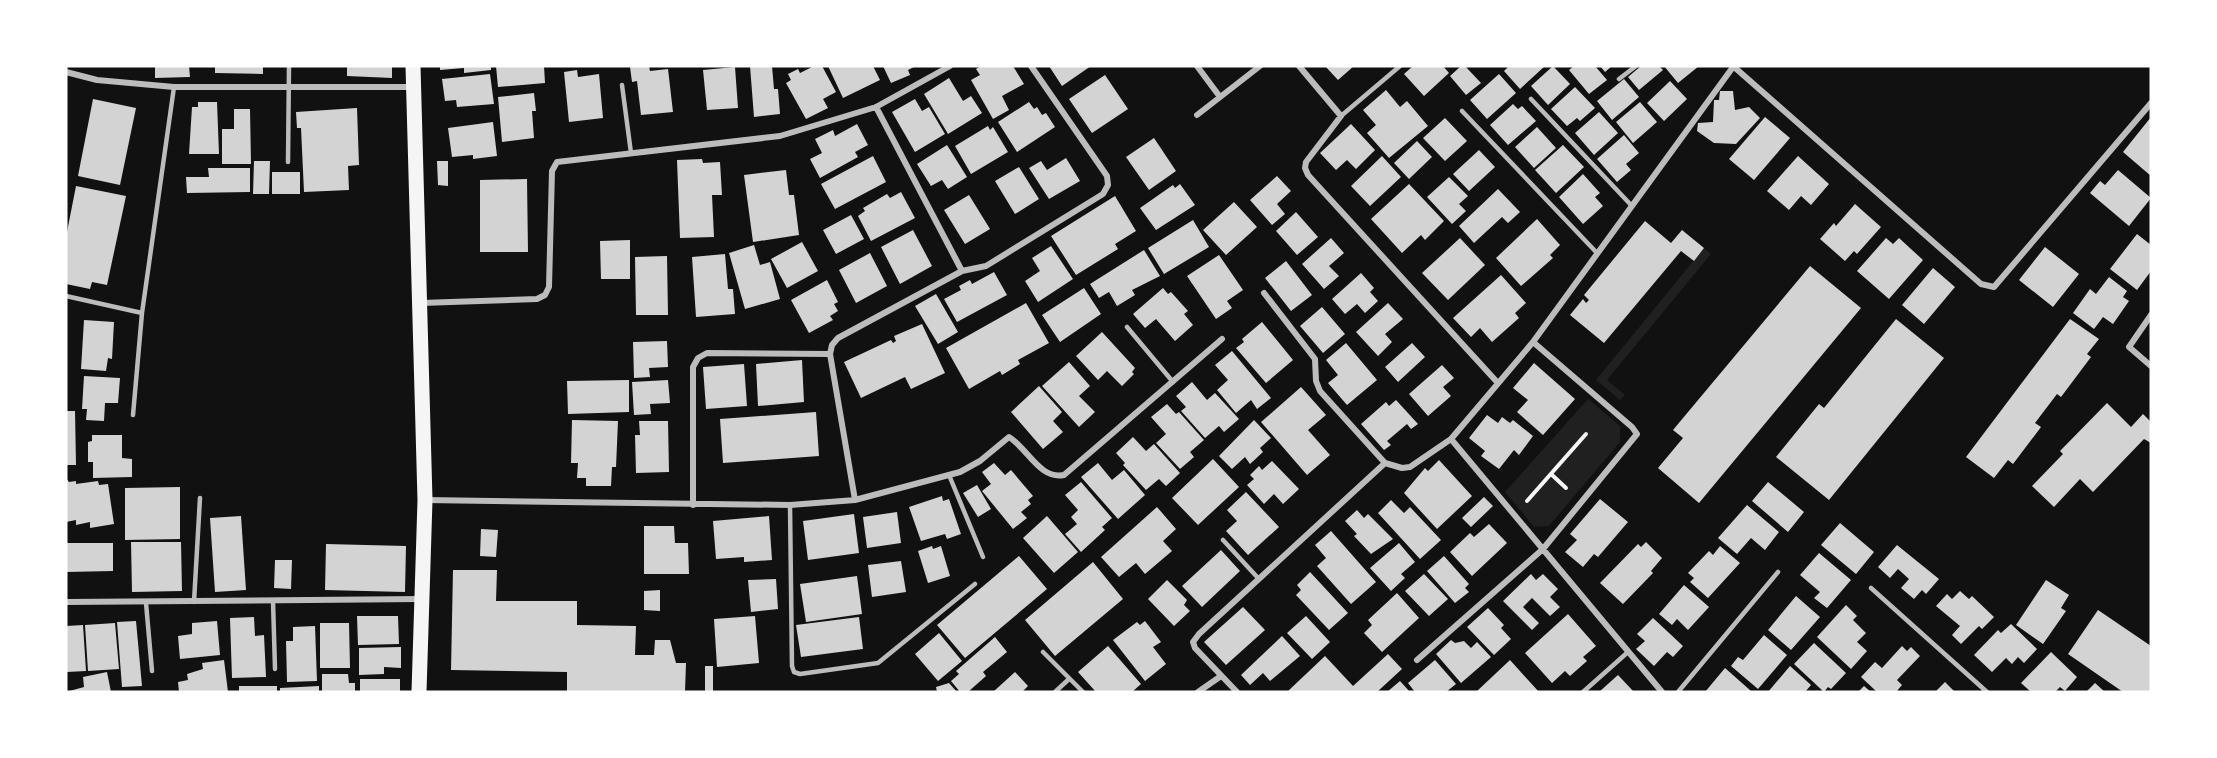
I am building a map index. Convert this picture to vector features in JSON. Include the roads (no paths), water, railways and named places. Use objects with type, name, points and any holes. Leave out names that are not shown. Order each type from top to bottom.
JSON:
[{"type":"main road","points":[[413,66],[425,500],[420,598],[419,692]]},
{"type":"street","points":[[418,303],[537,299],[545,295],[549,287],[552,171],[557,162],[780,136],[876,107],[950,66]]},
{"type":"street","points":[[855,500],[830,354],[832,345],[838,338],[962,271],[986,266],[1103,194],[1108,185],[1107,176],[1030,66]]},
{"type":"street","points":[[1197,66],[1220,97]]},
{"type":"street","points":[[1197,115],[1260,66]]},
{"type":"street","points":[[1299,66],[1341,116],[1306,162],[1305,168],[1308,175],[1497,382]]},
{"type":"street","points":[[1264,293],[1315,359],[1316,381],[1320,391],[1384,463],[1402,468],[1410,467],[1451,439],[1533,342],[1630,205],[1733,66],[1981,284],[1994,287],[2151,103]]},
{"type":"street","points":[[66,72],[97,80],[174,87],[414,87]]},
{"type":"street","points":[[876,107],[962,271]]},
{"type":"street","points":[[2151,315],[2129,347],[2151,366]]},
{"type":"street","points":[[425,500],[693,505],[790,505],[855,500],[949,475],[972,466],[1010,437],[1047,473],[1054,477],[1064,475],[1222,339]]},
{"type":"street","points":[[1417,660],[1543,549],[1637,434],[1632,427],[1533,342]]},
{"type":"street","points":[[693,505],[693,367],[698,358],[707,353],[830,354]]},
{"type":"street","points":[[1451,439],[1662,692]]},
{"type":"street","points":[[1237,692],[1200,654],[1193,642],[1258,578],[1384,463]]},
{"type":"street","points":[[66,602],[146,603],[420,598]]},
{"type":"street","points":[[1198,692],[1221,676]]},
{"type":"lane","points":[[288,162],[289,66]]},
{"type":"lane","points":[[1341,116],[1400,66]]},
{"type":"lane","points":[[1618,79],[1636,66]]},
{"type":"lane","points":[[622,85],[631,153]]},
{"type":"lane","points":[[133,416],[142,313],[174,87]]},
{"type":"lane","points":[[1531,99],[1630,205]]},
{"type":"lane","points":[[1462,111],[1597,253]]},
{"type":"lane","points":[[66,296],[142,313]]},
{"type":"lane","points":[[1127,327],[1173,382]]},
{"type":"lane","points":[[949,475],[983,557]]},
{"type":"lane","points":[[194,602],[200,498]]},
{"type":"lane","points":[[790,505],[792,666],[794,672],[800,674],[878,663],[975,584]]},
{"type":"lane","points":[[1223,540],[1258,578]]},
{"type":"lane","points":[[1678,692],[1778,572]]},
{"type":"lane","points":[[1871,588],[1987,692]]},
{"type":"lane","points":[[273,601],[274,669]]},
{"type":"lane","points":[[146,603],[152,671]]},
{"type":"lane","points":[[1043,652],[1083,692]]},
{"type":"lane","points":[[1583,692],[1628,652]]},
{"type":"lane","points":[[1055,692],[1069,679]]}]
